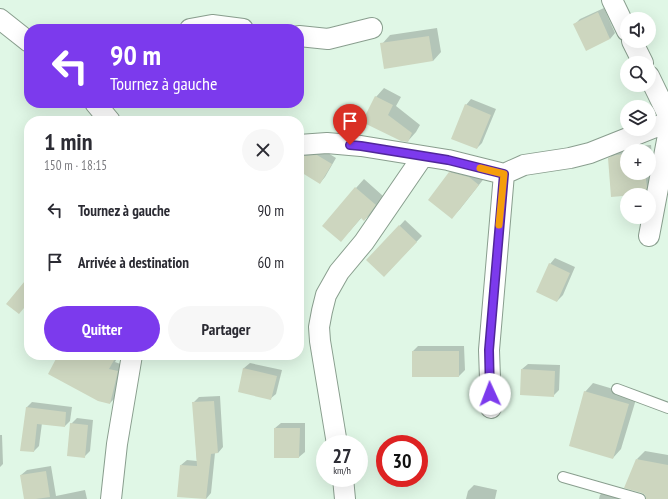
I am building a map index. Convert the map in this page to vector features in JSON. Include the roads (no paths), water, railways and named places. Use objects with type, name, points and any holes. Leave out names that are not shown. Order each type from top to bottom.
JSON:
[{"type":"street","points":[[612,0],[620,17]]},
{"type":"street","points":[[0,19],[24,38]]},
{"type":"street","points":[[304,37],[328,39],[372,28]]},
{"type":"street","points":[[656,90],[668,115]]},
{"type":"street","points":[[99,108],[106,116]]},
{"type":"street","points":[[304,145],[327,143],[361,146],[448,160],[504,174],[524,165],[590,153],[668,122]]},
{"type":"street","points":[[649,236],[668,135]]},
{"type":"street","points":[[336,435],[319,327],[326,295],[339,272],[364,242],[423,156]]},
{"type":"street","points":[[491,408],[489,350],[504,174]]},
{"type":"street","points":[[111,499],[117,444],[131,360]]},
{"type":"street","points":[[344,487],[345,499]]},
{"type":"lane","points":[[618,389],[668,408]]},
{"type":"lane","points":[[563,477],[640,499]]}]
